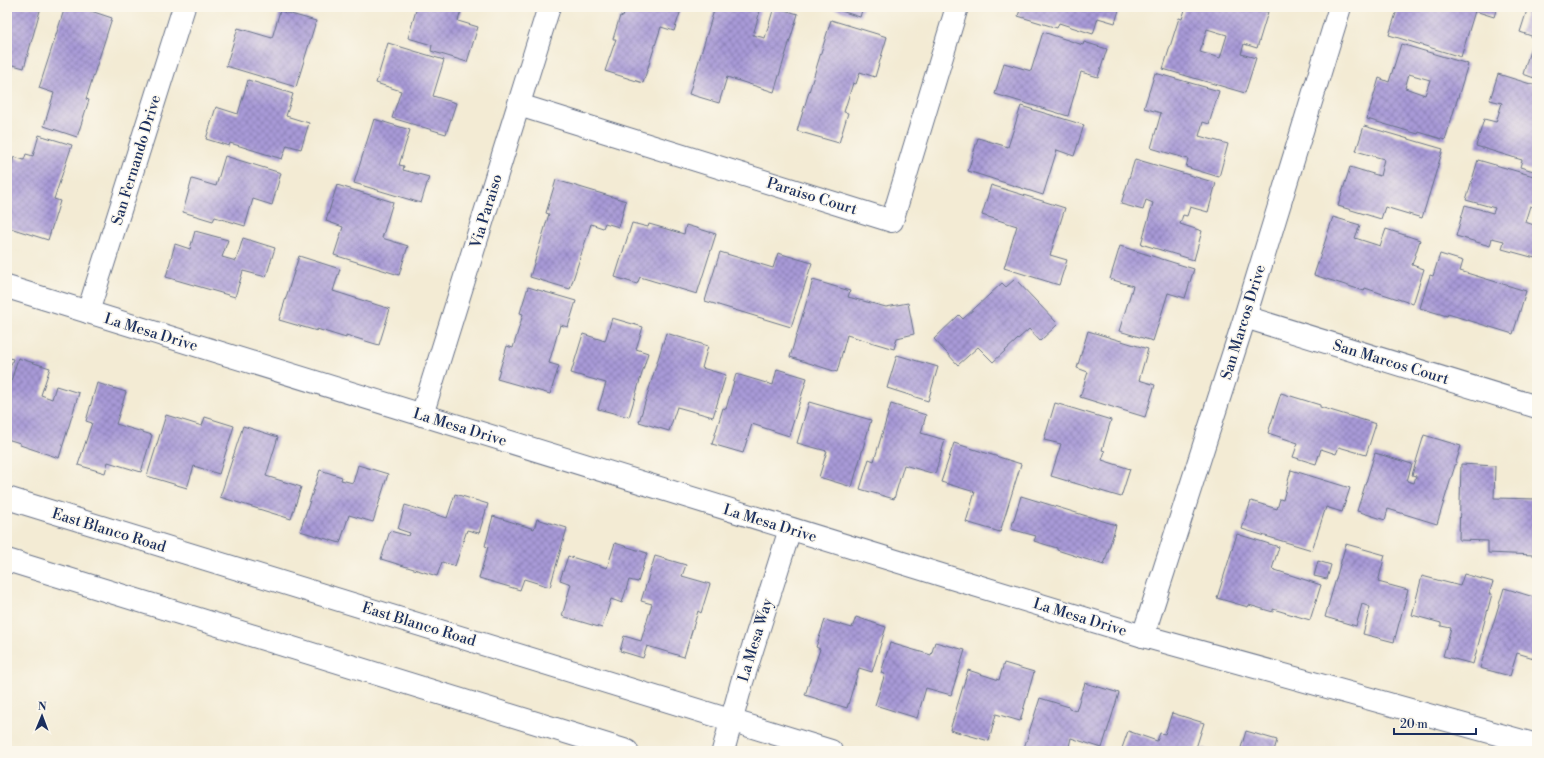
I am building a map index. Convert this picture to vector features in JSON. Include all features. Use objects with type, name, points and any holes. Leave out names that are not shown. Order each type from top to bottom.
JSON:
[{"type":"main road","name":"San Fernando Drive","points":[[88,312],[184,7]]},
{"type":"main road","name":"Via Paraiso","points":[[422,416],[549,7]]},
{"type":"main road","name":"Paraiso Court","points":[[519,104],[892,221],[957,7]]},
{"type":"main road","name":"San Marcos Drive","points":[[1143,636],[1245,317],[1340,7]]},
{"type":"main road","name":"La Mesa Drive","points":[[7,288],[1143,636],[1537,745]]},
{"type":"main road","name":"San Marcos Court","points":[[1245,317],[1537,407]]},
{"type":"main road","name":"East Blanco Road","points":[[7,498],[831,751]]},
{"type":"main road","name":"La Mesa Way","points":[[723,751],[731,720],[790,529]]},
{"type":"main road","points":[[7,560],[626,751]]},
{"type":"building","points":[[7,7],[41,7],[24,68],[13,65],[7,84]]},
{"type":"building","points":[[65,7],[79,7],[112,18],[86,99],[89,100],[77,137],[44,126],[54,93],[39,88]]},
{"type":"building","points":[[305,7],[319,7],[318,11]]},
{"type":"building","points":[[417,7],[462,7],[458,21],[478,27],[467,62],[431,51],[432,45],[408,38]]},
{"type":"building","points":[[621,7],[682,7],[674,31],[661,27],[643,83],[605,71],[616,39],[613,39],[620,16],[623,17],[625,10]]},
{"type":"building","points":[[715,7],[746,7],[760,11],[753,35],[765,38],[774,7],[798,14],[774,92],[727,77],[719,103],[689,94]]},
{"type":"building","points":[[828,7],[863,7],[860,17]]},
{"type":"building","points":[[1021,7],[1120,7],[1115,23],[1098,18],[1093,34],[1059,23],[1057,28],[1018,16]]},
{"type":"building","points":[[1186,7],[1250,7],[1268,12],[1257,48],[1244,44],[1241,54],[1256,58],[1245,93],[1163,69],[1179,18],[1182,19]],"holes":[[[1207,29],[1227,35],[1220,58],[1200,52]]]},
{"type":"building","points":[[1398,7],[1417,7],[1426,10],[1426,7],[1497,7],[1494,17],[1475,11],[1461,57],[1389,35]]},
{"type":"building","points":[[1528,7],[1537,7],[1537,79],[1523,74],[1534,37],[1520,32]]},
{"type":"building","points":[[280,11],[316,21],[296,87],[226,66],[238,28],[272,38]]},
{"type":"building","points":[[831,20],[887,37],[875,77],[860,72],[856,84],[853,83],[844,112],[848,113],[839,143],[797,131]]},
{"type":"building","points":[[1043,32],[1083,45],[1084,42],[1107,49],[1098,77],[1081,72],[1068,116],[995,94],[1004,63],[1031,71]]},
{"type":"building","points":[[388,43],[444,60],[433,96],[456,103],[446,134],[392,118],[401,91],[376,83]]},
{"type":"building","points":[[1401,44],[1468,64],[1445,140],[1419,132],[1418,134],[1367,119],[1379,78],[1389,82]],"holes":[[[1409,74],[1430,80],[1425,95],[1405,88]]]},
{"type":"building","points":[[1155,73],[1219,91],[1209,124],[1203,122],[1199,136],[1228,144],[1219,177],[1186,167],[1188,159],[1151,148],[1161,113],[1144,108]]},
{"type":"building","points":[[1498,74],[1537,86],[1537,172],[1520,167],[1522,160],[1476,146],[1484,119],[1496,122],[1502,103],[1490,100]]},
{"type":"building","points":[[248,80],[293,94],[286,116],[309,123],[301,149],[287,145],[282,159],[230,143],[229,146],[206,139],[216,107],[238,114]]},
{"type":"building","points":[[1021,106],[1084,125],[1074,156],[1057,150],[1043,195],[968,171],[978,138],[1008,147]]},
{"type":"building","points":[[374,119],[410,130],[399,165],[404,166],[403,170],[429,177],[421,203],[354,183]]},
{"type":"building","points":[[1364,126],[1443,149],[1422,218],[1385,207],[1381,219],[1338,206],[1350,167],[1380,176],[1384,159],[1356,151]]},
{"type":"building","points":[[39,135],[72,145],[54,199],[60,201],[48,240],[7,227],[7,208],[11,197],[7,196],[7,179],[14,157],[24,160],[26,154],[33,156]]},
{"type":"building","points":[[225,156],[281,173],[272,205],[253,199],[245,226],[215,217],[213,221],[183,212],[192,179],[216,186]]},
{"type":"building","points":[[1135,159],[1216,183],[1208,212],[1190,207],[1187,216],[1183,215],[1180,224],[1202,231],[1194,260],[1141,244],[1153,203],[1146,200],[1143,210],[1121,204]]},
{"type":"building","points":[[1478,160],[1537,177],[1537,208],[1530,206],[1525,222],[1537,226],[1537,251],[1535,258],[1502,249],[1504,241],[1492,238],[1490,246],[1456,236],[1465,205],[1493,213],[1495,208],[1466,200]]},
{"type":"building","points":[[556,180],[626,201],[619,227],[605,223],[603,228],[591,224],[570,289],[530,277],[549,214],[546,213]]},
{"type":"building","points":[[337,185],[393,202],[382,238],[408,246],[399,275],[334,255],[343,227],[326,221]]},
{"type":"building","points":[[991,185],[1065,208],[1050,255],[1067,260],[1059,285],[1004,268],[1017,226],[982,215]]},
{"type":"building","points":[[1333,217],[1360,225],[1355,238],[1380,246],[1386,229],[1420,240],[1412,265],[1424,269],[1413,304],[1365,288],[1364,291],[1314,275]]},
{"type":"building","points":[[632,223],[648,227],[649,224],[684,234],[686,225],[716,234],[697,294],[640,277],[637,284],[615,277]]},
{"type":"building","points":[[195,231],[228,240],[222,257],[236,261],[243,238],[275,248],[266,277],[243,271],[235,297],[166,277],[175,244],[190,249]]},
{"type":"building","points":[[1120,246],[1194,269],[1185,298],[1168,293],[1153,341],[1119,331],[1133,286],[1110,279]]},
{"type":"building","points":[[720,252],[773,268],[778,253],[812,263],[791,327],[705,301]]},
{"type":"building","points":[[1440,254],[1463,261],[1460,271],[1526,291],[1513,334],[1448,314],[1447,316],[1420,308],[1430,275],[1433,276]]},
{"type":"building","points":[[299,256],[340,269],[333,291],[390,309],[379,345],[346,335],[346,338],[279,320]]},
{"type":"building","points":[[1015,279],[1058,324],[1040,341],[1029,329],[993,362],[978,347],[958,365],[934,339],[959,315],[963,319],[1002,283],[1006,287]]},
{"type":"building","points":[[813,280],[850,291],[848,297],[886,307],[908,303],[914,334],[897,338],[894,349],[847,335],[837,372],[790,357]]},
{"type":"building","points":[[528,287],[576,301],[568,327],[560,325],[549,363],[559,366],[550,394],[497,379],[507,346],[513,348],[523,314],[520,313]]},
{"type":"building","points":[[612,318],[643,327],[636,349],[648,353],[629,417],[598,409],[606,383],[571,373],[583,334],[605,341]]},
{"type":"building","points":[[1088,331],[1148,349],[1139,380],[1155,385],[1145,417],[1080,397],[1088,372],[1077,368]]},
{"type":"building","points":[[666,333],[708,346],[702,368],[726,375],[713,417],[677,407],[669,431],[639,422]]},
{"type":"building","points":[[897,355],[938,367],[928,401],[887,388]]},
{"type":"building","points":[[7,357],[13,359],[7,377]]},
{"type":"building","points":[[18,358],[50,368],[41,395],[52,399],[56,386],[79,393],[59,458],[7,439],[7,395]]},
{"type":"building","points":[[777,369],[807,378],[789,436],[752,424],[743,453],[712,444],[723,408],[726,409],[736,374],[773,385]]},
{"type":"building","points":[[97,383],[126,392],[116,424],[152,435],[141,472],[108,462],[105,473],[78,465],[92,423],[86,421]]},
{"type":"building","points":[[1281,393],[1320,405],[1320,407],[1376,424],[1366,455],[1339,447],[1336,454],[1321,449],[1316,464],[1293,457],[1298,443],[1268,433]]},
{"type":"building","points":[[809,402],[871,420],[852,487],[819,477],[827,451],[797,443]]},
{"type":"building","points":[[1055,403],[1111,420],[1102,450],[1105,451],[1102,460],[1130,469],[1121,497],[1051,476],[1061,444],[1044,440]]},
{"type":"building","points":[[891,404],[926,415],[921,433],[945,440],[935,474],[904,465],[894,499],[860,489],[869,459],[874,461]]},
{"type":"building","points":[[166,415],[202,426],[205,417],[234,426],[219,474],[194,466],[187,488],[147,476]]},
{"type":"building","points":[[243,426],[278,437],[266,476],[301,487],[291,519],[220,497]]},
{"type":"building","points":[[1424,435],[1461,446],[1437,524],[1388,509],[1385,520],[1357,511],[1375,453],[1412,464],[1407,481],[1414,483],[1416,476],[1412,475]]},
{"type":"building","points":[[954,443],[1021,464],[1000,532],[966,522],[975,492],[941,482]]},
{"type":"building","points":[[1461,464],[1495,466],[1494,498],[1536,499],[1534,555],[1488,553],[1488,541],[1459,540]]},
{"type":"building","points":[[358,465],[388,474],[373,522],[349,515],[340,543],[300,531],[320,470],[342,477],[341,480],[353,483]]},
{"type":"building","points":[[1291,470],[1350,488],[1342,512],[1326,507],[1312,550],[1242,529],[1251,501],[1277,509],[1280,499],[1283,500]]},
{"type":"building","points":[[455,494],[488,504],[479,533],[467,530],[455,566],[442,562],[437,576],[381,559],[390,531],[409,536],[410,533],[398,529],[405,505],[447,518]]},
{"type":"building","points":[[1021,496],[1116,525],[1104,565],[1057,550],[1057,548],[1034,541],[1036,536],[1011,529]]},
{"type":"building","points":[[493,516],[534,529],[537,519],[567,528],[550,587],[524,579],[520,590],[479,578],[488,547],[485,546]]},
{"type":"building","points":[[1237,534],[1279,547],[1272,569],[1321,585],[1310,620],[1273,609],[1273,612],[1249,605],[1248,607],[1217,598]]},
{"type":"building","points":[[615,543],[647,553],[638,582],[629,580],[622,603],[611,599],[602,628],[562,616],[571,584],[560,580],[568,556],[607,568]]},
{"type":"building","points":[[1346,544],[1385,555],[1378,582],[1408,590],[1394,642],[1363,634],[1370,607],[1362,604],[1356,626],[1325,617]]},
{"type":"building","points":[[655,556],[686,565],[682,576],[710,584],[701,613],[698,611],[684,657],[647,646],[643,658],[620,651],[624,636],[641,641],[652,604],[641,601]]},
{"type":"building","points":[[1318,561],[1331,565],[1327,579],[1314,576]]},
{"type":"building","points":[[1464,574],[1493,582],[1489,594],[1492,594],[1473,664],[1443,656],[1451,628],[1441,626],[1441,623],[1412,615],[1422,576],[1460,586]]},
{"type":"building","points":[[1504,588],[1537,598],[1537,659],[1517,653],[1510,676],[1480,668]]},
{"type":"building","points":[[856,617],[886,627],[872,672],[859,668],[847,708],[805,695],[820,649],[816,647],[825,620],[852,628]]},
{"type":"building","points":[[935,642],[965,650],[951,695],[926,688],[917,718],[875,705],[885,674],[881,673],[890,643],[931,655]]},
{"type":"building","points":[[1004,663],[1034,672],[1020,721],[996,714],[989,741],[950,730],[968,670],[999,680]]},
{"type":"building","points":[[1085,683],[1119,693],[1102,748],[1071,738],[1068,751],[1023,751],[1040,698],[1069,707],[1069,709],[1076,711]]},
{"type":"building","points":[[1172,713],[1204,723],[1195,751],[1121,751],[1128,731],[1157,741],[1160,733],[1165,734]]},
{"type":"building","points":[[1246,731],[1277,740],[1274,751],[1240,751]]},
{"type":"building","points":[[1203,748],[1212,751],[1202,751]]}]
